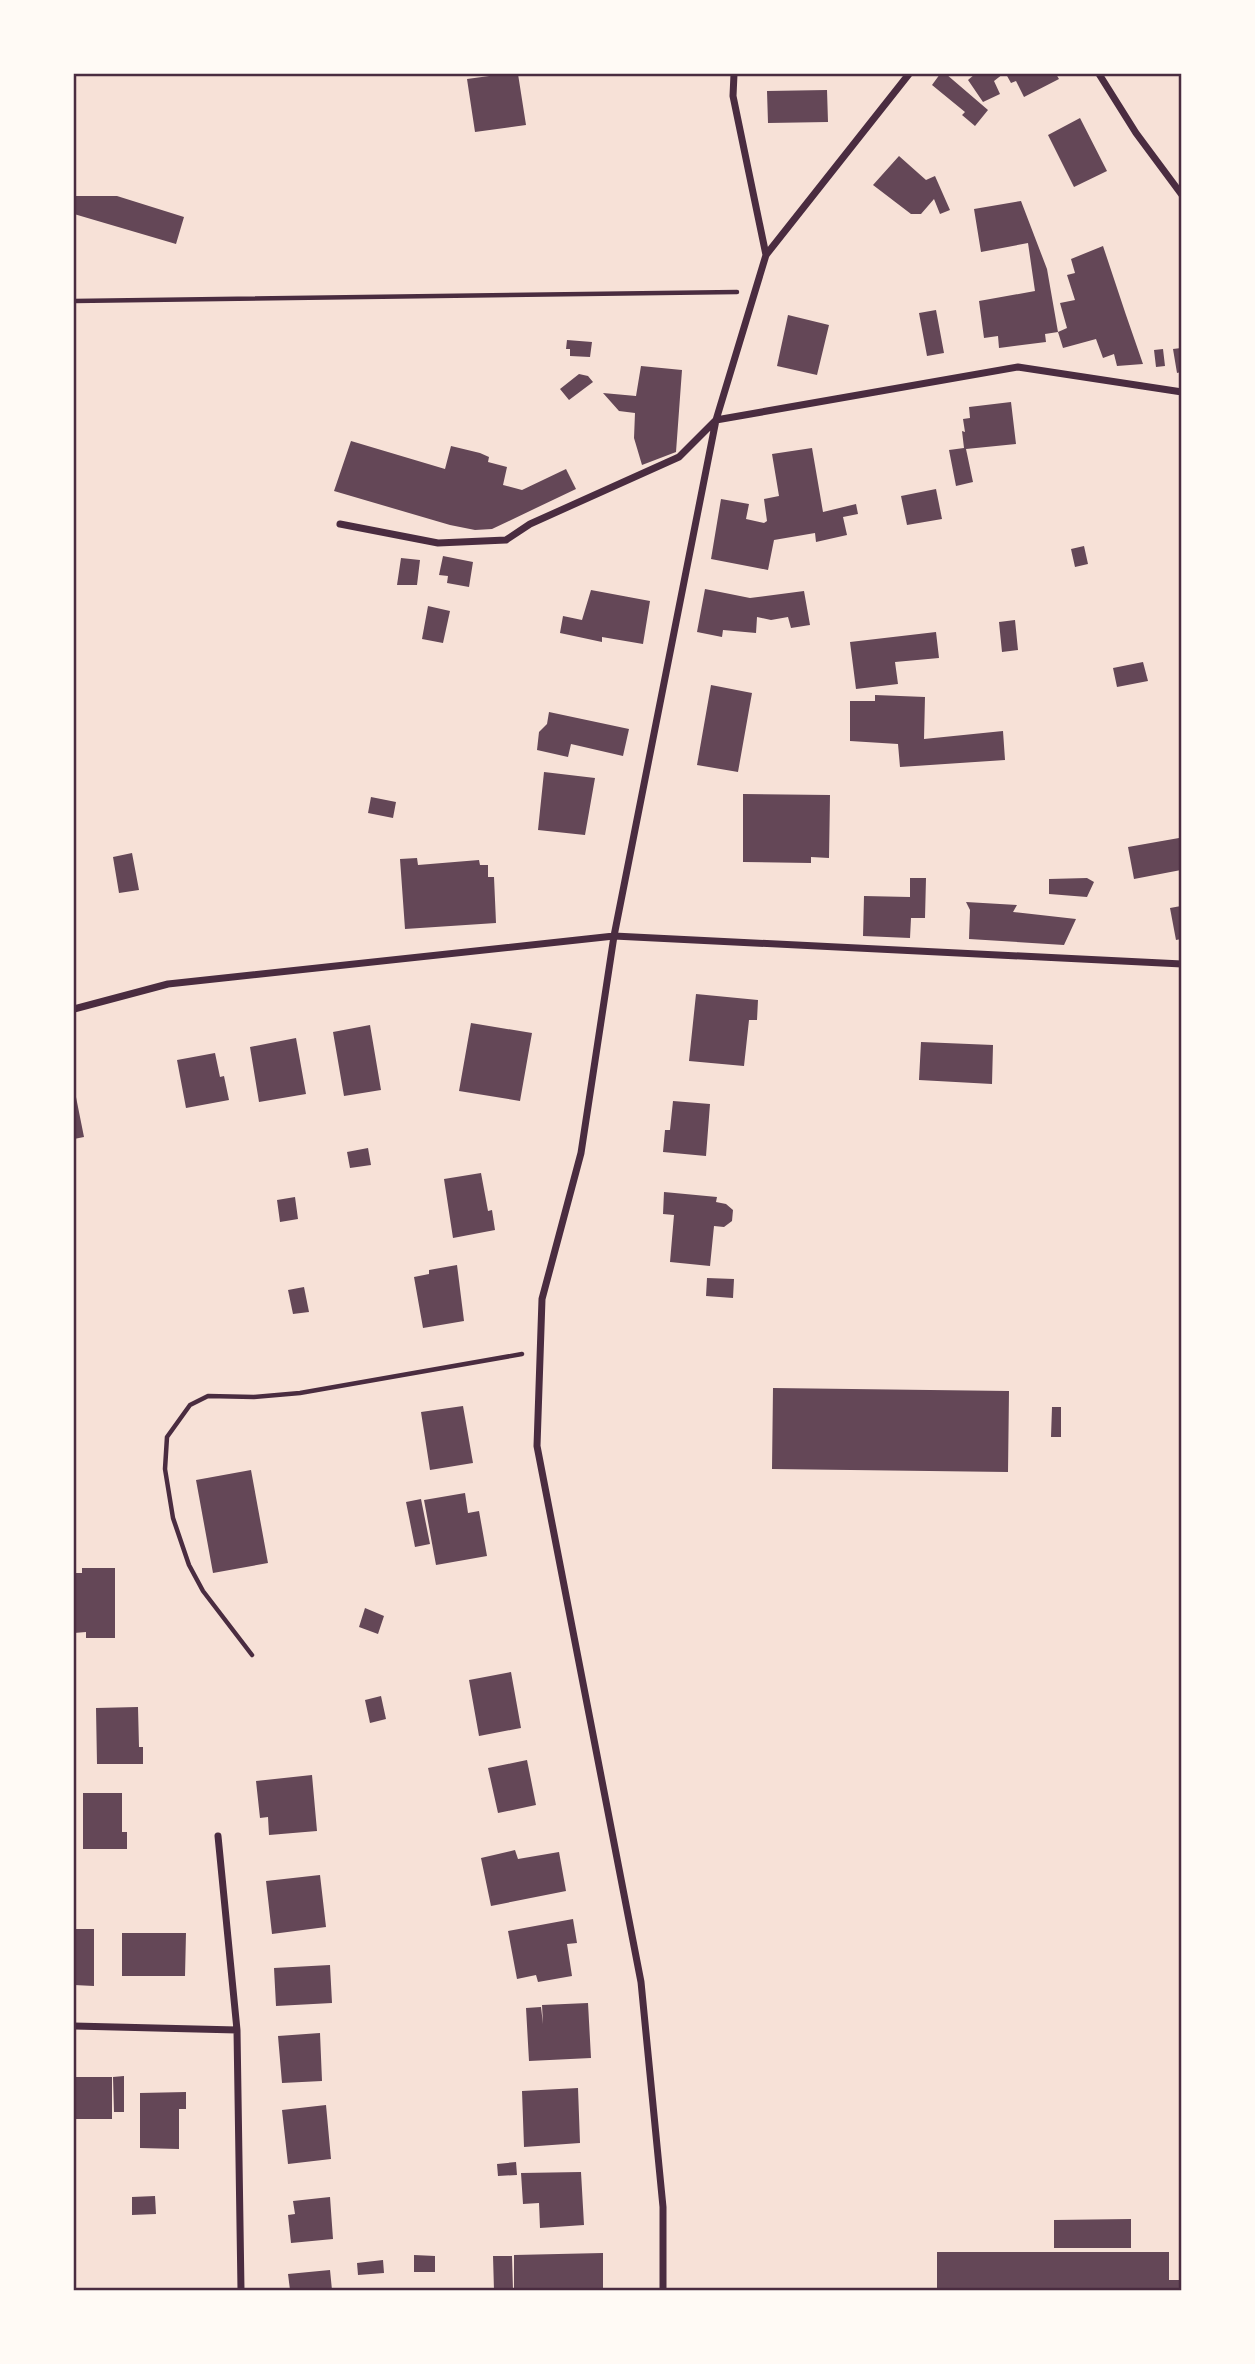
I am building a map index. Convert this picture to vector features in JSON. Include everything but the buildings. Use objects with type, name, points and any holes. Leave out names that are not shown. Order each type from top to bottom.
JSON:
[{"type":"street","points":[[734,74],[733,96],[766,255]]},
{"type":"street","points":[[663,2291],[663,2207],[641,1982],[537,1446],[542,1299],[580,1153],[614,936],[716,421],[766,255],[909,74]]},
{"type":"street","points":[[1099,74],[1136,133],[1181,195]]},
{"type":"street","points":[[340,524],[438,543],[506,540],[530,524],[679,457],[716,421],[1018,367],[1181,392]]},
{"type":"street","points":[[74,1009],[168,984],[614,936],[1181,964]]},
{"type":"street","points":[[218,1836],[237,2030],[241,2291]]},
{"type":"street","points":[[74,2026],[237,2030]]},
{"type":"path","points":[[74,301],[755,292]]},
{"type":"path","points":[[252,1655],[203,1591],[189,1564],[173,1518],[165,1469],[167,1437],[190,1405],[208,1396],[300,1394],[513,1354],[540,1355]]}]
